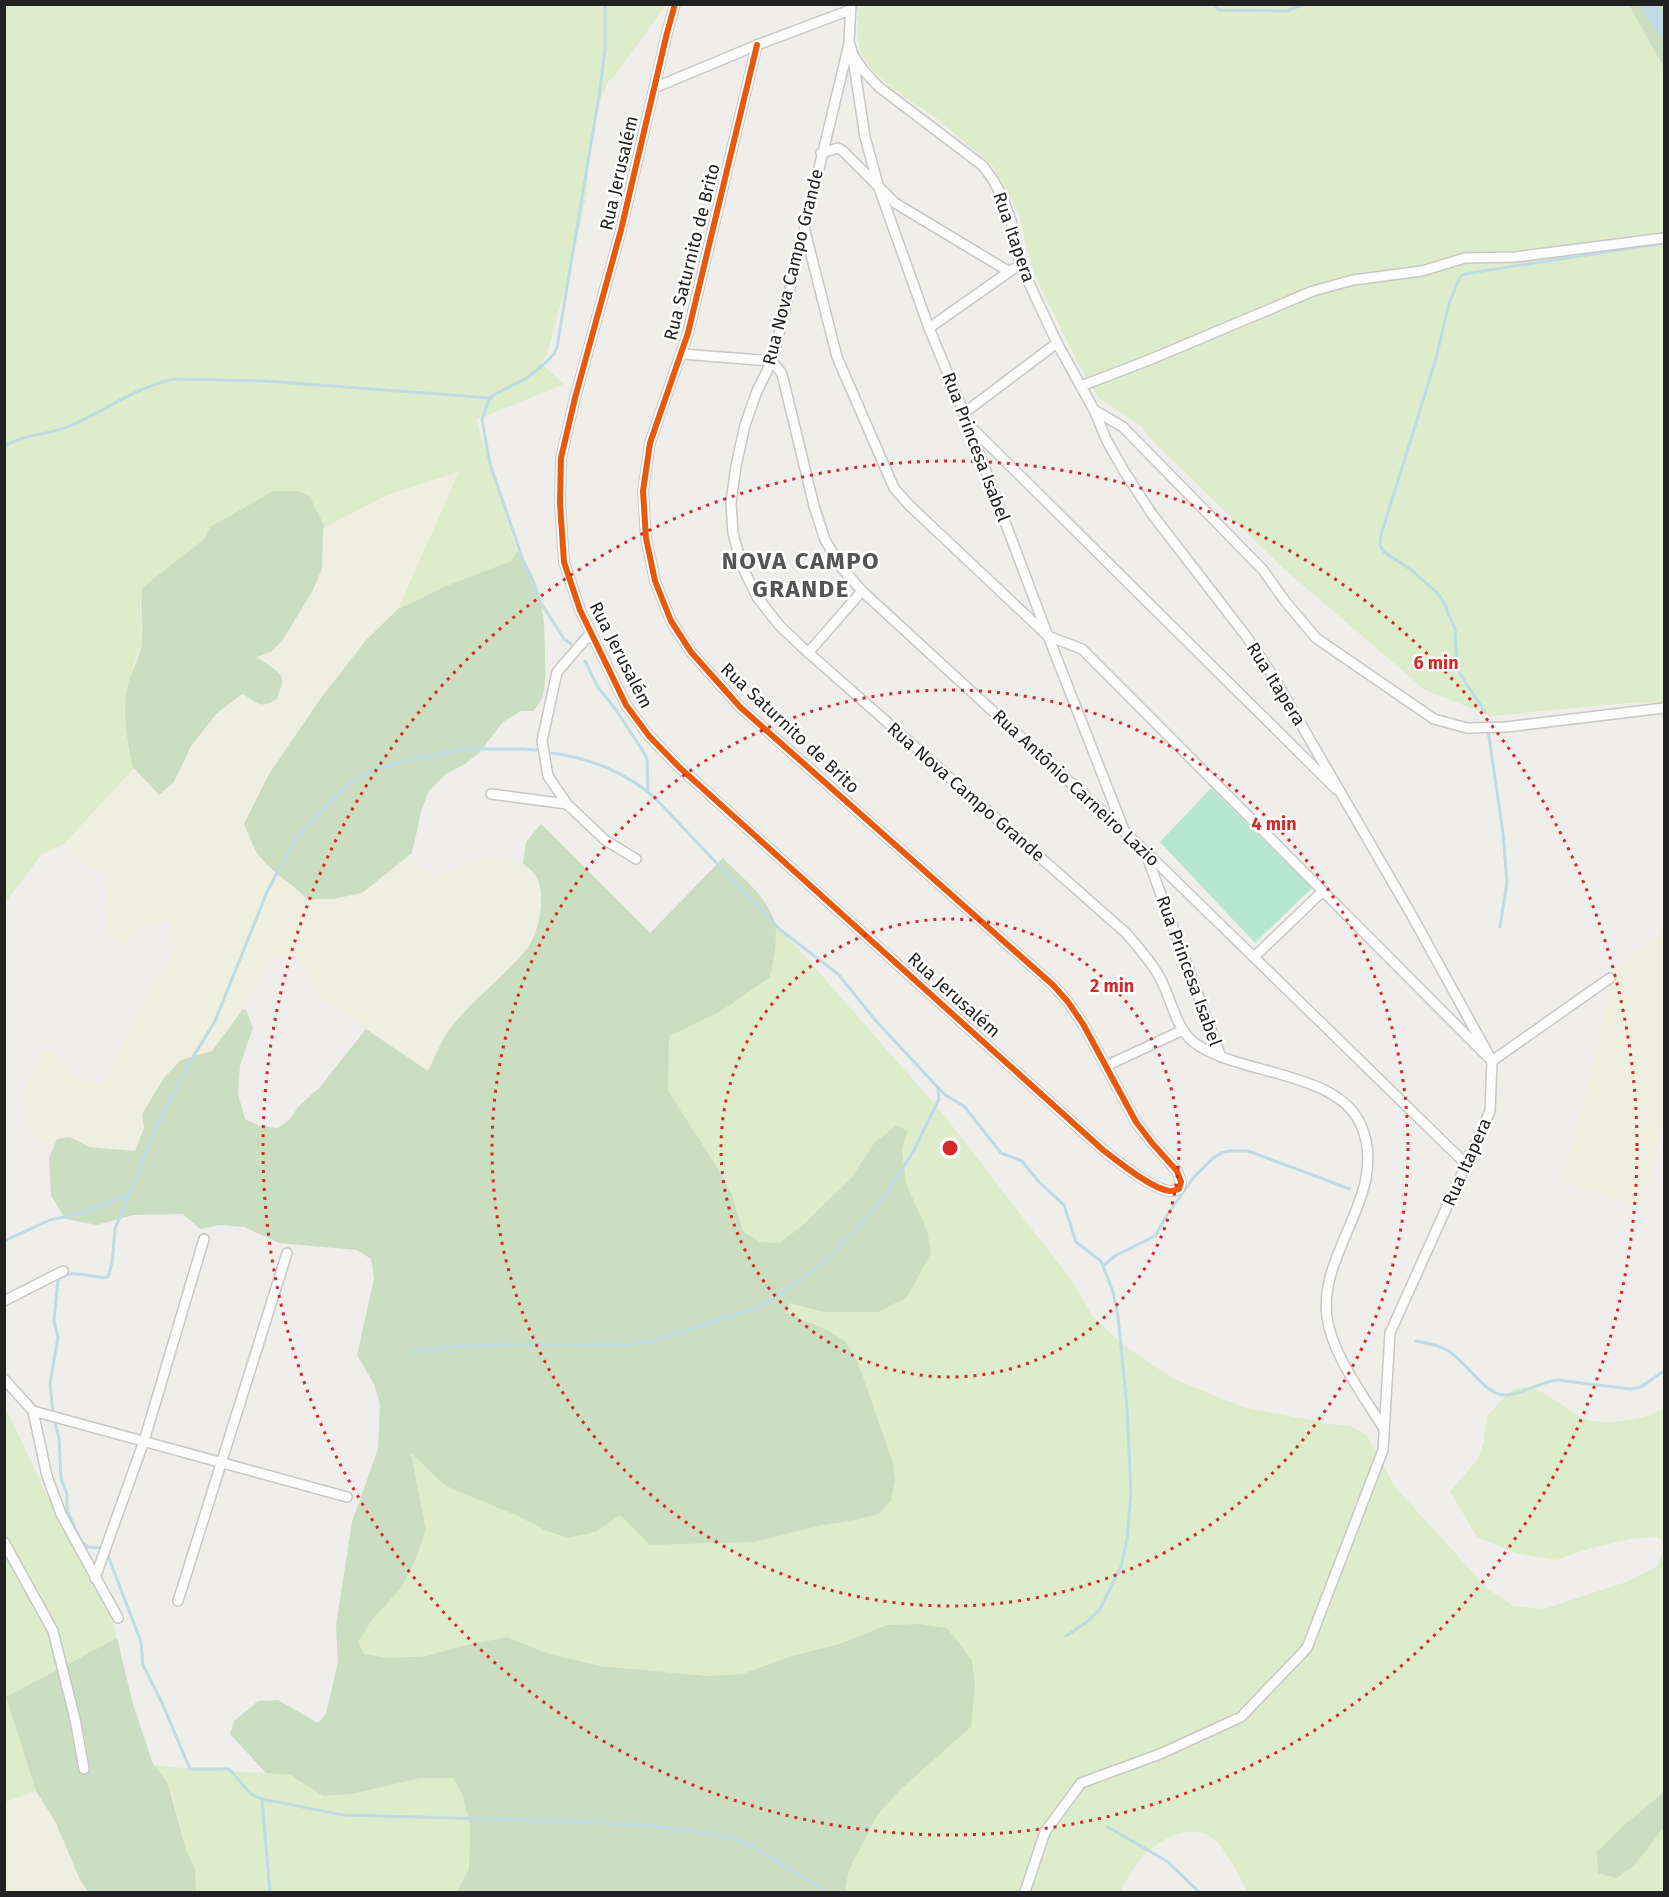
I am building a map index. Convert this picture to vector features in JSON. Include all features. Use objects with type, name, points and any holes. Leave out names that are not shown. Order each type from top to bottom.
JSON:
[{"type":"street","name":"Rua Jerusalém","points":[[675,4],[621,230],[574,398],[561,458],[560,503],[564,562],[590,634],[626,705],[649,736],[679,767],[1103,1150],[1159,1188],[1169,1191],[1179,1189]]},
{"type":"street","points":[[654,88],[851,7]]},
{"type":"street","name":"Rua Itapera","points":[[851,7],[849,42],[853,55],[863,70],[879,87],[982,166],[993,180],[1003,198],[1011,221],[1020,264],[1057,344],[1094,410],[1107,441],[1152,514],[1246,636],[1273,676],[1347,800],[1492,1061],[1490,1111],[1390,1333],[1383,1449],[1307,1648],[1241,1717],[1161,1754],[1081,1783],[1045,1832],[1025,1893]]},
{"type":"street","name":"Rua Nova Campo Grande","points":[[849,42],[772,362],[757,391],[745,425],[736,466],[731,503],[733,533],[742,566],[757,597],[779,625],[808,653],[1126,933],[1150,960],[1161,979],[1183,1030],[1197,1046],[1221,1057],[1316,1086],[1337,1096],[1352,1109],[1361,1126],[1368,1148],[1367,1174],[1361,1198],[1330,1276],[1327,1316],[1334,1345],[1384,1429]]},
{"type":"street","name":"Rua Saturnito de Brito","points":[[757,45],[682,354],[650,443],[643,491],[646,538],[655,581],[670,621],[691,652],[740,707],[1053,985],[1083,1024],[1136,1122],[1177,1171],[1181,1182],[1179,1189]]},
{"type":"street","name":"Rua Princesa Isabel","points":[[853,55],[865,137],[879,188],[929,327],[1125,832]]},
{"type":"street","points":[[821,153],[838,148],[843,151],[895,203],[1008,271]]},
{"type":"street","points":[[804,228],[837,357],[894,488],[909,506],[1048,636],[1082,649],[1492,1061],[1610,978]]},
{"type":"street","points":[[1081,386],[1313,291],[1353,280],[1422,271],[1465,258],[1515,257],[1665,238]]},
{"type":"street","points":[[929,327],[1020,264]]},
{"type":"street","points":[[1057,344],[966,418],[1347,800]]},
{"type":"street","points":[[682,354],[772,362]]},
{"type":"street","name":"Rua Antônio Carneiro Lazio","points":[[772,362],[782,374],[814,506],[825,540],[842,568],[862,591],[1145,851],[1466,1164]]},
{"type":"street","points":[[1094,410],[1123,427],[1263,570],[1316,638],[1434,719],[1467,728],[1506,727],[1665,708]]},
{"type":"street","points":[[808,653],[862,591]]},
{"type":"street","points":[[590,634],[557,672],[542,741],[548,776],[567,804],[604,840],[636,858]]},
{"type":"street","points":[[491,794],[567,804]]},
{"type":"street","name":"Rua Princesa Isabel","points":[[1145,851],[1221,1057]]},
{"type":"street","points":[[1254,957],[1322,892]]},
{"type":"street","points":[[1106,1066],[1183,1030]]},
{"type":"street","points":[[96,1578],[144,1442],[204,1239]]},
{"type":"street","points":[[177,1601],[287,1253]]},
{"type":"street","points":[[4,1301],[63,1271]]},
{"type":"street","points":[[4,1379],[33,1411],[47,1476],[61,1514],[118,1618]]},
{"type":"street","points":[[33,1411],[347,1497]]},
{"type":"street","points":[[4,1542],[53,1631],[75,1719],[84,1768]]},
{"type":"green space","points":[[5,5],[666,5],[608,82],[599,104],[589,145],[587,193],[573,258],[547,355],[540,362],[564,384],[476,420],[517,551],[511,561],[451,584],[398,609],[459,472],[387,495],[325,527],[310,497],[298,491],[273,491],[210,527],[204,539],[142,588],[140,605],[142,643],[135,660],[125,712],[133,769],[64,844],[42,854],[5,903]]},
{"type":"green space","points":[[857,5],[1629,5],[1664,68],[1664,705],[1638,702],[1491,716],[1425,690],[1284,569],[1148,436],[1142,427],[1099,398],[1078,363],[1036,278],[1019,213],[992,165],[936,118],[891,88],[870,67],[861,54],[858,40]]},
{"type":"green space","points":[[1629,5],[1664,5],[1664,68]]},
{"type":"green space","points":[[459,471],[398,610],[366,640],[321,698],[285,879],[308,899],[333,899],[362,893],[412,853],[411,860],[434,878],[491,856],[493,859],[523,863],[535,874],[541,894],[541,907],[536,929],[527,950],[466,1010],[450,1029],[428,1071],[318,996],[300,961],[291,955],[273,956],[240,1013],[212,1051],[181,1060],[145,1108],[142,1114],[144,1128],[135,1151],[89,1147],[70,1137],[57,1139],[52,1151],[35,1138],[26,1121],[24,1096],[39,1054],[54,1052],[77,1077],[97,1084],[102,1082],[113,1069],[135,1017],[167,965],[175,947],[171,920],[139,927],[124,945],[110,937],[106,908],[110,880],[108,875],[82,863],[63,843],[134,767],[159,795],[174,782],[191,746],[217,713],[242,693],[248,697],[282,680],[279,672],[256,657],[272,651],[282,641],[312,592],[322,569],[323,528],[387,495]]},
{"type":"green space","points":[[273,491],[298,491],[310,497],[325,527],[323,528],[322,569],[312,592],[282,641],[272,651],[257,657],[281,676],[282,684],[277,699],[262,704],[242,694],[217,713],[191,746],[174,782],[159,795],[133,769],[125,719],[127,689],[141,645],[142,588],[204,539],[210,527]]},
{"type":"green space","points":[[517,551],[532,575],[541,601],[545,676],[541,701],[534,711],[521,711],[503,722],[479,753],[446,774],[429,791],[422,808],[412,853],[362,893],[333,899],[307,899],[261,858],[244,824],[269,774],[321,698],[366,640],[398,609],[451,584],[511,561]]},
{"type":"green space","points":[[1211,788],[1312,888],[1255,943],[1160,842]]},
{"type":"green space","points":[[541,824],[650,933],[723,858],[752,886],[770,911],[776,934],[770,977],[720,1012],[669,1036],[668,1091],[716,1165],[732,1195],[743,1231],[760,1242],[779,1243],[802,1226],[852,1177],[874,1143],[897,1125],[907,1131],[902,1149],[906,1183],[927,1230],[931,1253],[907,1297],[878,1312],[824,1312],[789,1303],[786,1313],[823,1328],[845,1341],[858,1362],[893,1463],[895,1480],[891,1501],[878,1514],[755,1542],[650,1545],[620,1515],[596,1532],[568,1538],[544,1530],[518,1516],[446,1486],[411,1453],[426,1530],[416,1558],[401,1588],[372,1620],[358,1642],[364,1654],[390,1658],[426,1656],[507,1637],[549,1654],[600,1666],[708,1676],[742,1674],[792,1656],[839,1644],[887,1625],[919,1624],[947,1628],[972,1660],[975,1686],[971,1727],[901,1789],[878,1814],[849,1870],[845,1892],[456,1892],[469,1869],[470,1824],[463,1797],[454,1778],[421,1778],[352,1794],[323,1796],[291,1775],[266,1773],[230,1734],[234,1721],[258,1701],[278,1700],[318,1723],[326,1714],[338,1661],[336,1625],[352,1522],[378,1449],[380,1404],[374,1384],[357,1355],[374,1278],[371,1259],[357,1250],[279,1243],[244,1227],[220,1225],[200,1229],[183,1214],[133,1215],[97,1225],[65,1219],[51,1195],[49,1158],[57,1139],[70,1137],[89,1147],[135,1151],[144,1128],[142,1114],[164,1078],[181,1060],[212,1051],[243,1009],[246,1010],[253,1028],[240,1065],[238,1094],[245,1119],[260,1126],[278,1128],[289,1120],[299,1106],[319,1088],[366,1029],[428,1071],[452,1026],[517,960],[535,935],[540,914],[541,893],[536,876],[523,863],[526,842]]},
{"type":"green space","points":[[774,921],[944,1115],[1072,1281],[1093,1317],[1122,1344],[1172,1378],[1242,1407],[1351,1426],[1367,1436],[1395,1487],[1487,1588],[1513,1606],[1544,1609],[1626,1582],[1658,1566],[1664,1547],[1664,1792],[1623,1826],[1634,1866],[1664,1827],[1664,1892],[1247,1892],[1232,1863],[1217,1842],[1213,1838],[1195,1832],[1176,1835],[1150,1850],[1137,1863],[1121,1892],[845,1892],[849,1870],[878,1814],[901,1789],[971,1727],[839,1644],[792,1656],[742,1674],[708,1676],[600,1666],[549,1654],[507,1637],[426,1656],[390,1658],[364,1654],[358,1642],[372,1620],[401,1587],[416,1558],[426,1530],[411,1452],[544,1530],[596,1532],[620,1515],[650,1545],[755,1542],[878,1514],[891,1501],[893,1463],[858,1362],[845,1341],[786,1313],[789,1302],[824,1312],[927,1230],[906,1183],[902,1149],[874,1143],[852,1177],[802,1226],[779,1243],[760,1242],[743,1231],[732,1195],[716,1165],[668,1091],[669,1035],[720,1012],[770,977],[775,942]]},
{"type":"green space","points":[[1664,930],[1664,1121],[1643,1207],[1562,1182],[1599,1045],[1605,1008],[1616,969]]},
{"type":"green space","points":[[1522,1387],[1540,1391],[1575,1414],[1592,1421],[1624,1421],[1664,1409],[1664,1547],[1662,1540],[1658,1537],[1629,1539],[1556,1560],[1516,1553],[1477,1537],[1450,1491],[1478,1459],[1484,1441],[1487,1416],[1513,1390]]},
{"type":"green space","points":[[8,1413],[47,1495],[113,1622],[117,1638],[6,1697],[36,1791],[5,1802],[4,1414]]},
{"type":"green space","points":[[117,1638],[133,1704],[153,1764],[168,1783],[186,1850],[195,1868],[196,1892],[88,1892],[80,1880],[56,1823],[36,1791],[6,1697]]},
{"type":"green space","points":[[153,1764],[291,1775],[323,1796],[352,1794],[421,1778],[454,1778],[463,1797],[470,1824],[469,1869],[456,1892],[196,1892],[195,1868],[186,1850],[173,1797],[168,1783]]},
{"type":"green space","points":[[36,1791],[56,1823],[80,1880],[88,1892],[5,1892],[4,1802]]},
{"type":"green space","points":[[1664,1792],[1664,1827],[1634,1866],[1616,1878],[1598,1873],[1597,1852],[1623,1826]]},
{"type":"waterway","points":[[571,644],[564,639],[541,603],[523,560],[490,464],[482,420],[492,396],[527,378],[554,354],[557,347],[599,96],[605,50],[605,4]]},
{"type":"waterway","points":[[1213,4],[1219,10],[1287,11],[1304,4]]},
{"type":"waterway","points":[[1649,4],[1664,29]]},
{"type":"waterway","points":[[1485,712],[1460,674],[1457,665],[1455,629],[1439,595],[1413,571],[1384,552],[1380,546],[1381,535],[1435,362],[1449,304],[1462,275],[1664,243]]},
{"type":"waterway","points":[[4,446],[27,437],[65,428],[147,387],[175,379],[265,381],[491,398]]},
{"type":"waterway","points":[[585,661],[597,686],[614,707],[647,759],[648,791]]},
{"type":"waterway","points":[[1488,730],[1503,833],[1507,882],[1500,927]]},
{"type":"waterway","points":[[53,1413],[50,1384],[58,1337],[54,1321],[58,1280],[69,1274],[108,1277],[112,1263],[115,1229],[154,1132],[190,1062],[215,1021],[267,892],[296,838],[345,787],[364,774],[395,763],[463,749],[536,750]]},
{"type":"waterway","points":[[552,753],[594,763],[621,774],[656,799],[778,928],[838,974],[876,1021],[945,1095],[964,1106],[1001,1153],[1022,1161],[1039,1182],[1064,1205],[1076,1242],[1101,1261],[1113,1292],[1118,1316],[1127,1408],[1131,1493],[1127,1539],[1121,1567],[1100,1609],[1087,1622],[1066,1636]]},
{"type":"waterway","points":[[408,1351],[462,1346],[532,1344],[629,1345],[659,1339],[756,1308],[823,1264],[858,1228],[889,1190],[913,1152],[939,1099],[938,1089]]},
{"type":"waterway","points":[[1103,1266],[1115,1256],[1155,1236],[1194,1177],[1221,1153],[1248,1151],[1350,1189]]},
{"type":"waterway","points":[[4,1241],[50,1220],[82,1213],[129,1194]]},
{"type":"waterway","points":[[1416,1341],[1447,1350],[1489,1389],[1504,1395],[1557,1380],[1630,1389],[1641,1387],[1664,1371]]},
{"type":"waterway","points":[[54,1419],[59,1438],[61,1479],[67,1494],[67,1510],[81,1541],[88,1547],[103,1548]]},
{"type":"waterway","points":[[107,1553],[141,1642],[143,1665],[190,1769],[229,1769],[251,1794],[262,1799],[343,1815],[570,1821],[654,1826],[725,1836],[750,1845],[827,1892]]},
{"type":"waterway","points":[[262,1799],[270,1892]]},
{"type":"waterway","points":[[1108,1827],[1168,1862],[1199,1892]]},
{"type":"cycle path","points":[[675,4],[621,230],[561,458],[560,503],[564,562],[580,610],[626,705],[649,736],[679,767],[1103,1150],[1154,1186],[1170,1191],[1179,1189],[1181,1182],[1177,1171],[1136,1122],[1083,1024],[1068,1002],[1053,985],[740,707],[691,652],[671,621],[655,581],[646,538],[643,491],[650,443],[688,333],[757,45]]},
{"type":"district","name":"NOVA CAMPO GRANDE","points":[[801,575]]}]
